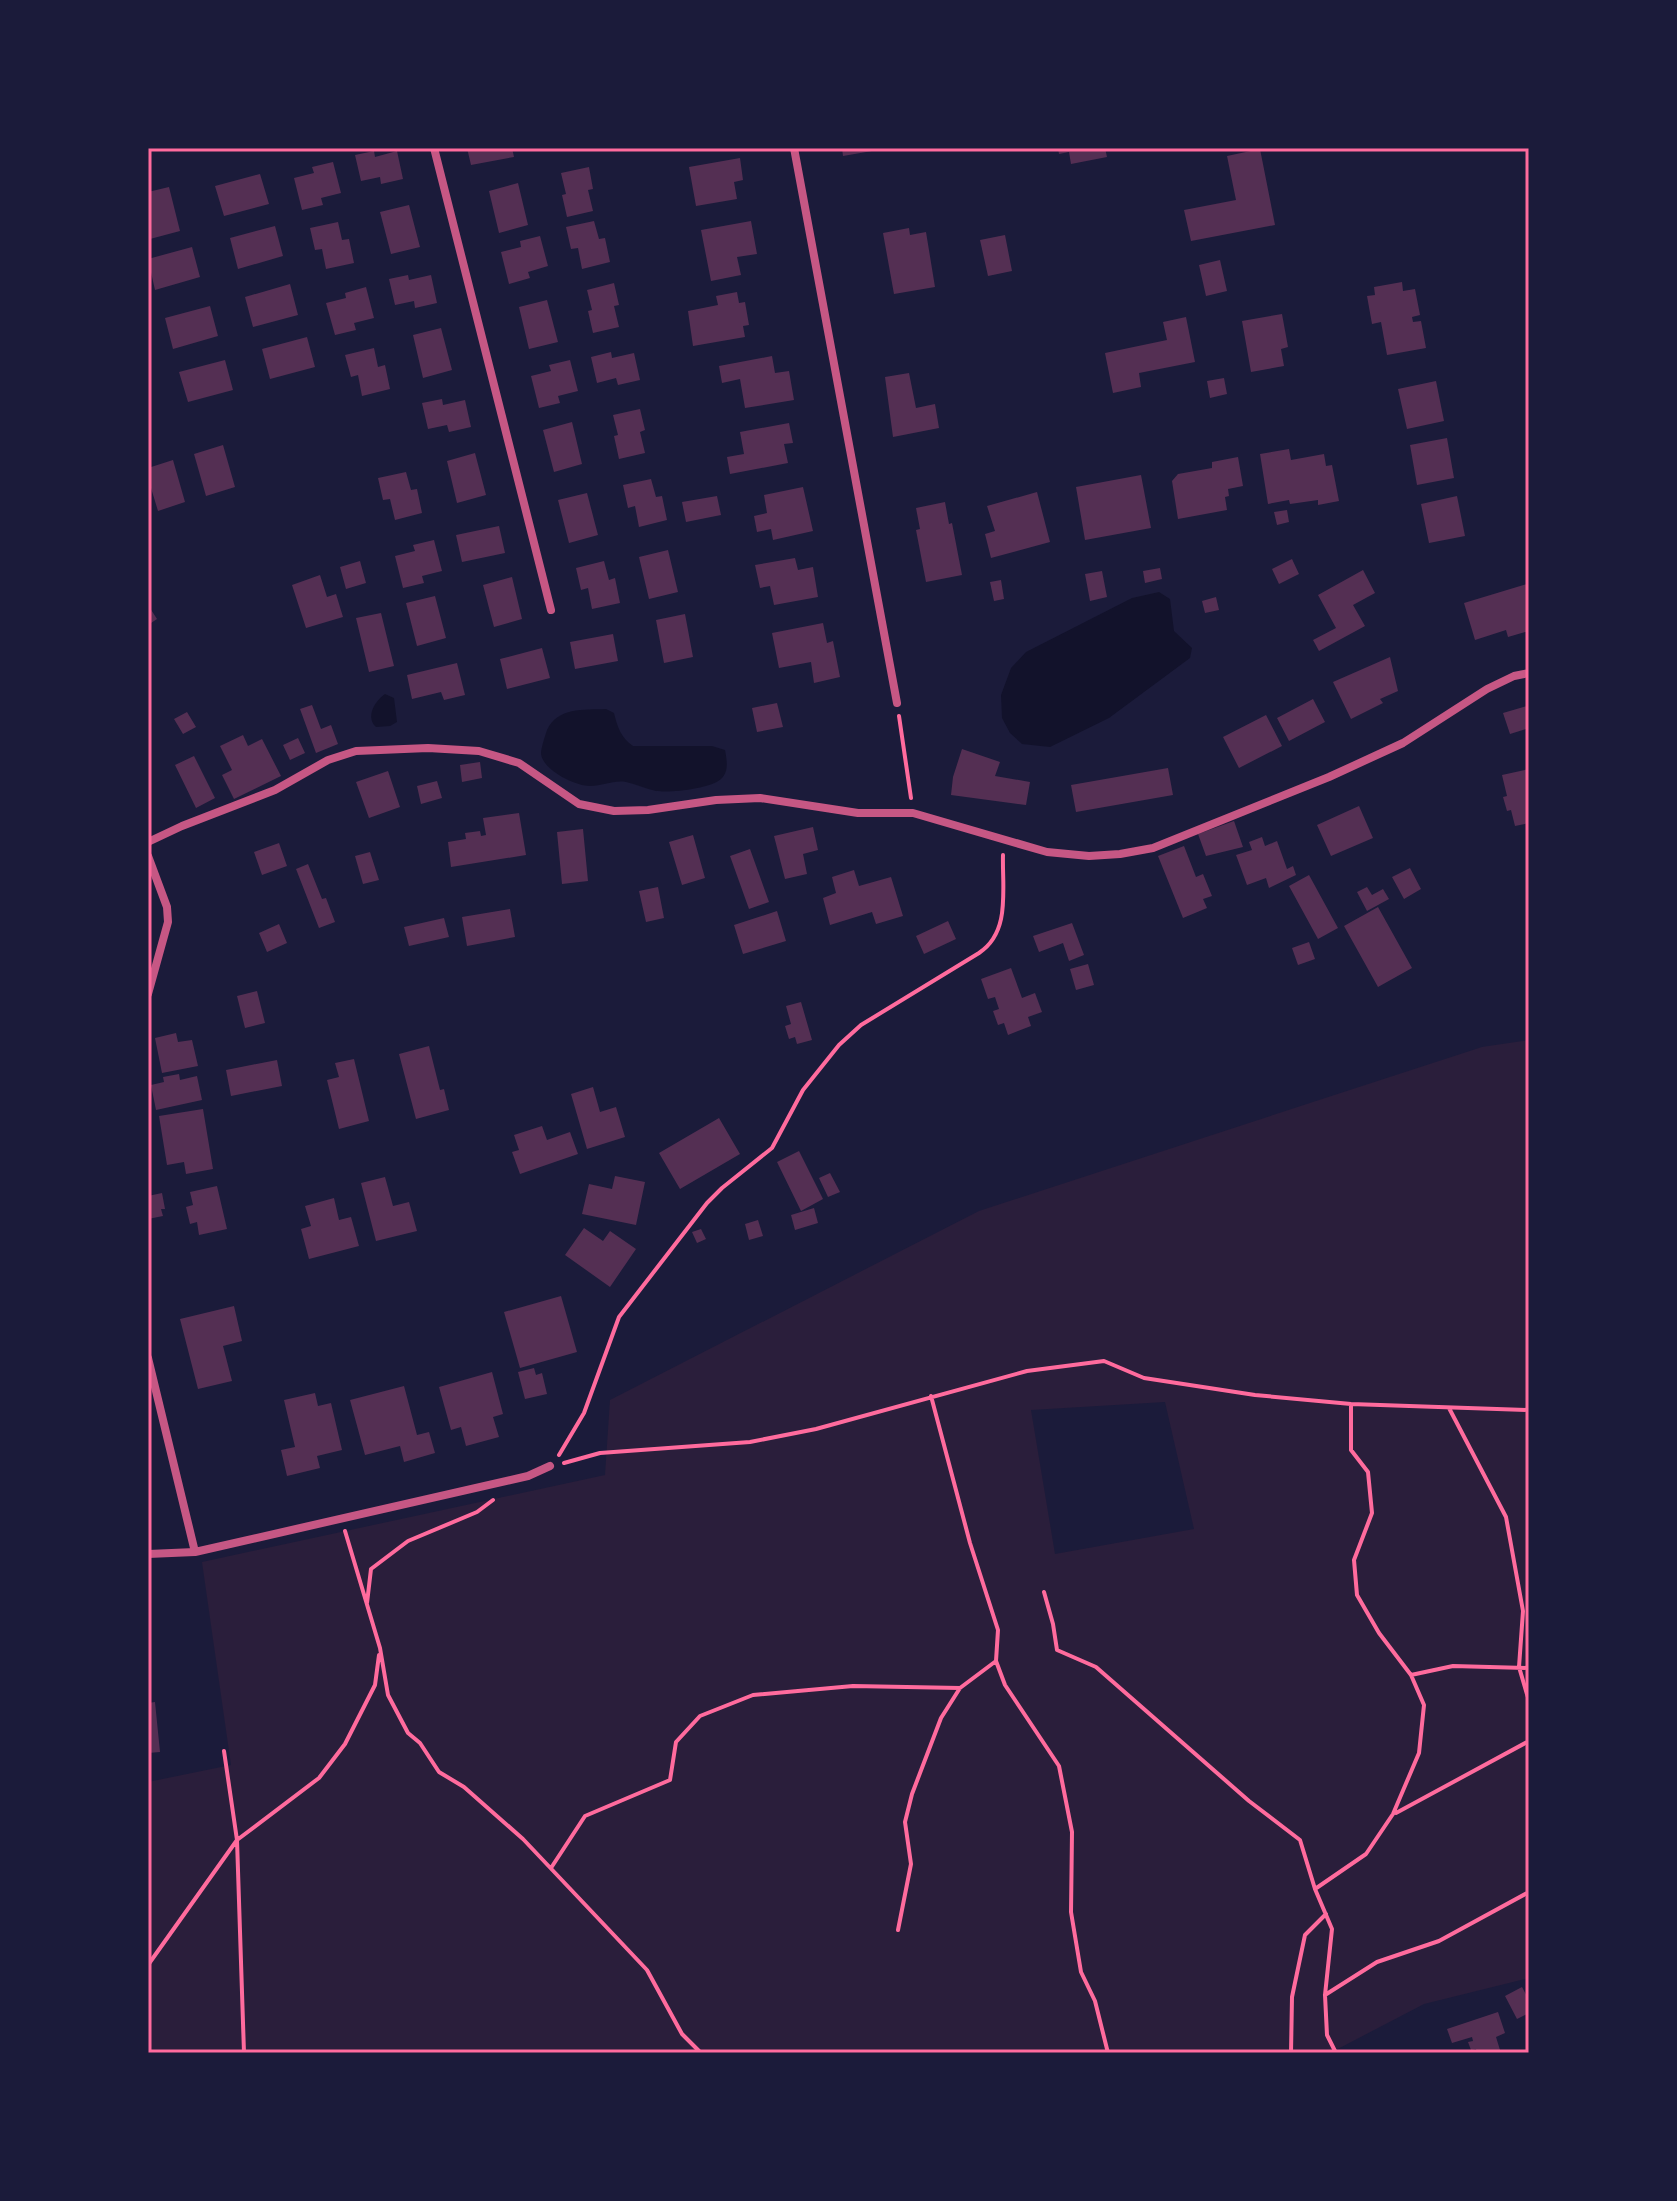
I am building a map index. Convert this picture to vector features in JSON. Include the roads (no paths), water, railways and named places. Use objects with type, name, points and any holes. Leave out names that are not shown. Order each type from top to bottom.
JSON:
[{"type":"street","points":[[434,148],[551,610]]},
{"type":"street","points":[[794,148],[897,703]]},
{"type":"street","points":[[148,842],[275,790],[328,760],[356,751],[428,748],[479,751],[519,763],[579,804],[614,811],[760,798],[858,813],[913,813],[1047,852],[1089,856],[1153,848],[1242,813],[1391,749],[1487,689],[1514,676],[1529,673]]},
{"type":"street","points":[[148,856],[167,907],[168,922],[148,994]]},
{"type":"street","points":[[148,1358],[195,1552]]},
{"type":"street","points":[[148,1554],[195,1552],[528,1476],[550,1466]]}]
